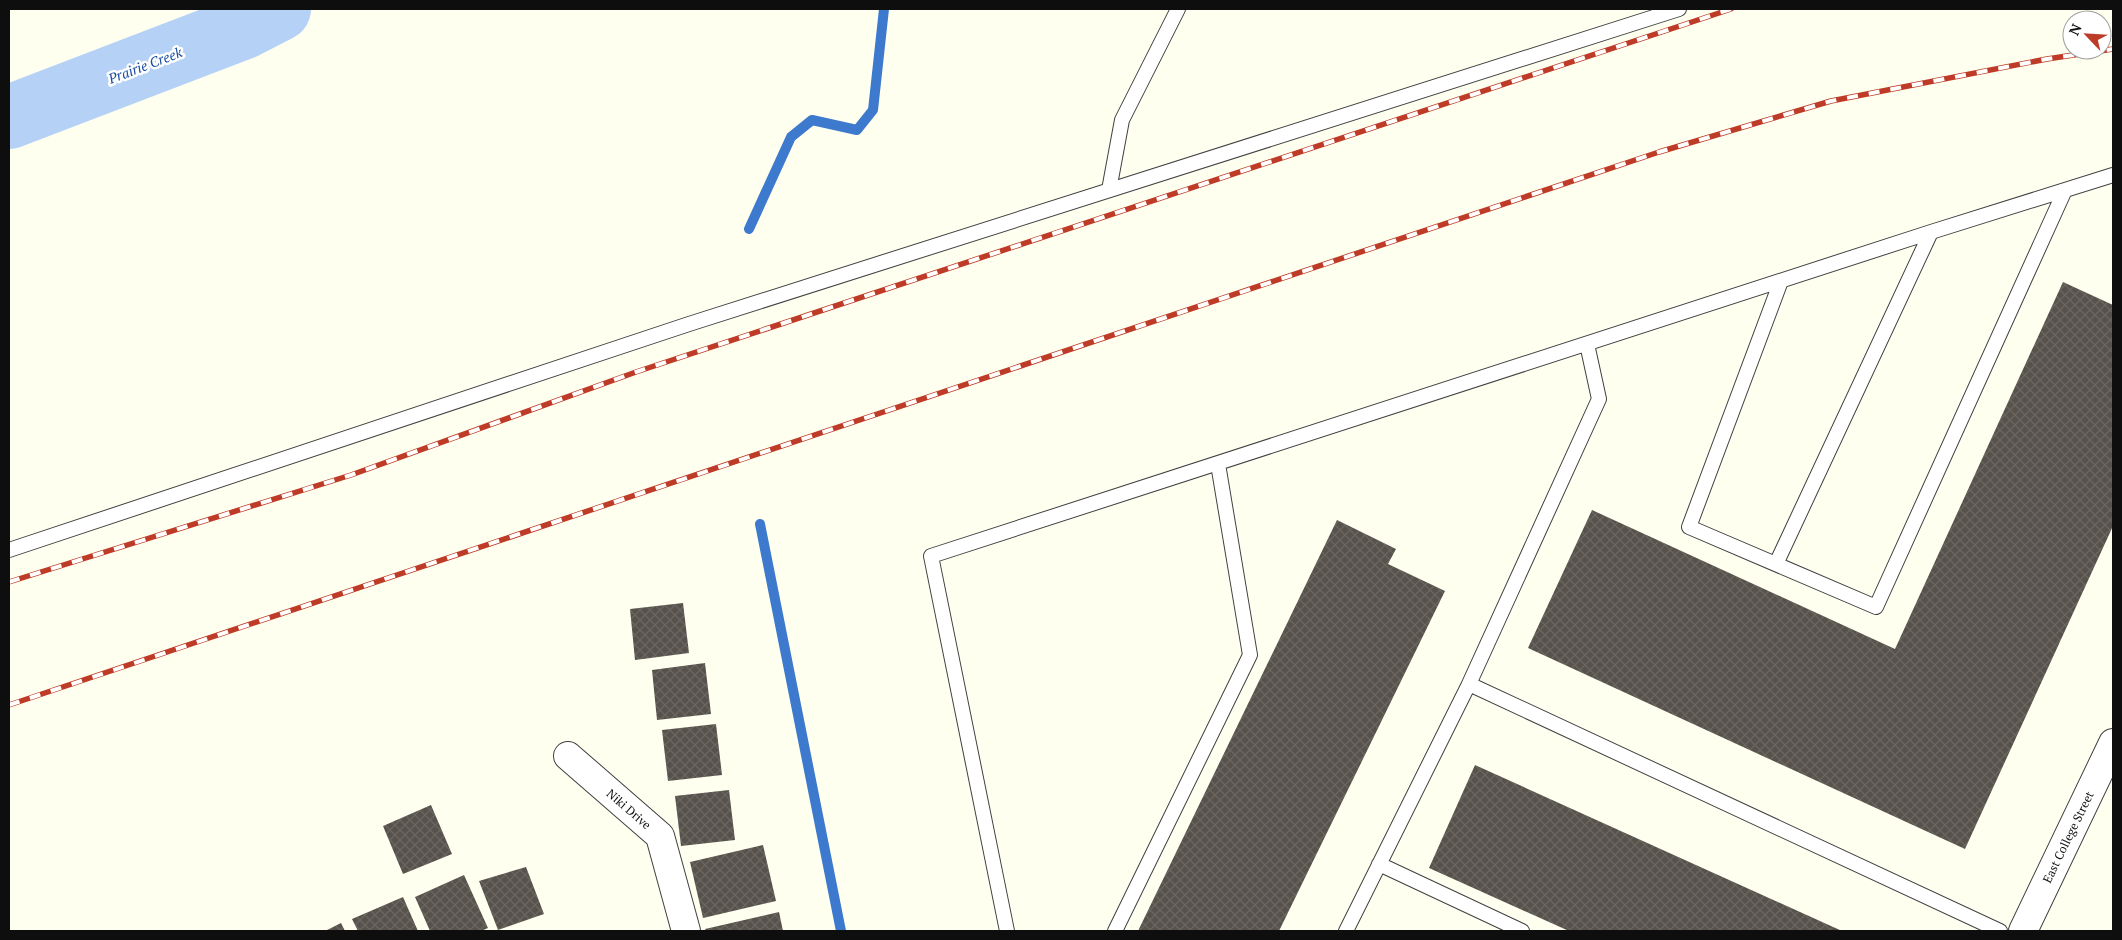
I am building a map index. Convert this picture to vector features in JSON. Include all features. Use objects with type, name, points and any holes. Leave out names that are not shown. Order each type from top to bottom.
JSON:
[{"type":"street","name":"East College Street","points":[[2023,931],[2113,743]]},
{"type":"street","name":"Niki Drive","points":[[568,756],[660,836],[682,930]]},
{"type":"lane","points":[[1109,190],[1122,120],[1178,9]]},
{"type":"lane","points":[[9,550],[689,324],[1679,9]]},
{"type":"lane","points":[[1007,931],[931,556],[1931,232],[2113,175]]},
{"type":"lane","points":[[1782,281],[1689,526],[1876,607],[2064,190]]},
{"type":"lane","points":[[1776,564],[1931,232]]},
{"type":"lane","points":[[1346,931],[1469,684],[1599,399],[1587,344]]},
{"type":"lane","points":[[1115,931],[1250,655],[1218,464]]},
{"type":"lane","points":[[1469,684],[2000,931]]},
{"type":"lane","points":[[1379,864],[1522,931]]},
{"type":"building","points":[[2063,282],[2113,305],[2113,526],[1965,849],[1528,648],[1592,510],[1895,649]]},
{"type":"building","points":[[1337,520],[1396,549],[1388,564],[1445,591],[1279,931],[1138,931]]},
{"type":"building","points":[[683,603],[689,653],[635,660],[630,609]]},
{"type":"building","points":[[705,663],[711,714],[657,720],[652,670]]},
{"type":"building","points":[[716,724],[722,775],[668,781],[662,730]]},
{"type":"building","points":[[1475,765],[1842,931],[1569,931],[1429,868]]},
{"type":"building","points":[[729,790],[735,840],[681,846],[675,796]]},
{"type":"building","points":[[431,805],[452,854],[403,874],[383,826]]},
{"type":"building","points":[[763,845],[776,901],[703,918],[690,862]]},
{"type":"building","points":[[526,867],[544,914],[498,930],[479,881]]},
{"type":"building","points":[[464,875],[488,928],[481,931],[430,931],[415,897]]},
{"type":"building","points":[[403,897],[418,931],[358,931],[352,919]]},
{"type":"building","points":[[779,912],[783,931],[706,931],[705,929]]},
{"type":"building","points":[[341,923],[345,931],[325,931]]},
{"type":"waterway","name":"Prairie Creek","points":[[9,117],[244,27],[279,9]]},
{"type":"waterway","points":[[749,229],[791,137],[812,120],[857,130],[873,110],[884,9]]},
{"type":"waterway","points":[[760,524],[841,931]]},
{"type":"railway","points":[[9,582],[351,475],[636,372],[1731,9]]},
{"type":"railway","points":[[9,705],[1659,152],[1831,101],[2047,59],[2113,49]]}]
